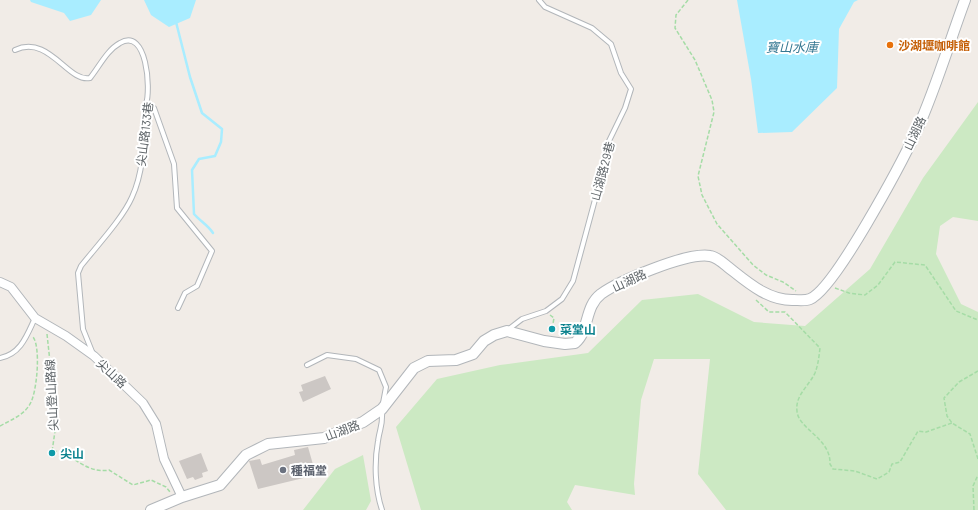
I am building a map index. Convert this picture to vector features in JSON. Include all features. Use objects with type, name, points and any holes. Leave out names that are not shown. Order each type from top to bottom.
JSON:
[{"type":"street","name":"山湖路","points":[[151,510],[180,498],[220,485],[246,455],[268,444],[324,438],[363,422],[382,408],[414,368],[428,361],[456,360],[473,354],[484,341],[494,335],[507,331],[544,341],[565,344],[575,343],[582,336],[590,307],[600,295],[651,270],[694,256],[711,256],[715,258],[766,294],[788,301],[809,300],[826,286],[853,245],[917,130],[965,0]]},
{"type":"street","name":"尖山路","points":[[0,282],[11,287],[35,318],[66,336],[94,356],[143,403],[156,424],[164,459],[180,498]]},
{"type":"lane","name":"山湖路29巷","points":[[507,331],[522,319],[546,310],[562,298],[573,281],[603,170],[608,143],[625,108],[631,89],[621,73],[611,44],[592,28],[545,7],[539,0]]},
{"type":"lane","name":"尖山路133巷","points":[[15,50],[29,46],[38,49],[55,58],[85,80],[90,78],[112,49],[120,42],[127,40],[137,44],[143,53],[148,72],[149,96],[146,104],[141,162],[132,197],[126,210],[81,266],[78,272],[83,329],[94,356]]},
{"type":"lane","points":[[146,104],[154,108],[174,164],[177,208],[212,251],[197,286],[185,293],[178,308]]},
{"type":"lane","points":[[0,358],[22,345],[35,318]]},
{"type":"lane","points":[[307,365],[327,355],[356,359],[379,370],[386,387],[382,408],[383,424],[378,439],[376,463],[378,499],[382,510]]},
{"type":"path","points":[[688,0],[676,15],[675,28],[695,60],[712,100],[714,112],[698,176],[702,195],[717,224],[754,265],[766,275],[793,287],[803,300]]},
{"type":"path","points":[[826,286],[849,293],[864,295],[878,285],[896,262],[925,265],[956,311],[978,320]]},
{"type":"path","points":[[754,298],[769,312],[785,312],[820,348],[815,372],[802,390],[798,401],[797,411],[799,420],[824,446],[833,469],[855,471],[877,479],[889,472],[892,464],[900,462],[918,431],[926,432],[952,423]]},
{"type":"path","points":[[546,310],[554,318],[552,329]]},
{"type":"path","name":"尖山登山路線","points":[[35,318],[47,335],[51,382],[49,395],[55,431],[52,452],[64,452],[81,466],[102,472],[109,470],[133,485],[151,480],[166,487],[180,498]]},
{"type":"path","points":[[0,426],[20,415],[30,404],[34,394],[38,347],[35,339],[29,332]]},
{"type":"path","points":[[978,371],[959,382],[944,398],[945,411],[952,423],[970,434],[978,459]]},
{"type":"path","points":[[974,510],[973,486],[978,475]]},
{"type":"green space","points":[[978,102],[978,221],[953,217],[940,226],[936,254],[961,304],[978,312],[978,510],[726,510],[698,474],[710,359],[654,359],[641,400],[634,484],[635,495],[575,485],[567,502],[572,510],[421,510],[396,427],[437,379],[500,365],[588,353],[642,300],[698,294],[754,322],[805,326],[870,269],[923,178]]},
{"type":"green space","points":[[363,455],[371,501],[366,510],[303,510],[335,469]]},
{"type":"water","points":[[30,0],[101,0],[91,15],[70,21],[64,13],[31,2]]},
{"type":"water","points":[[144,0],[196,0],[190,18],[169,27],[151,15]]},
{"type":"water","name":"寶山水庫","points":[[737,0],[858,0],[854,2],[839,29],[837,88],[792,132],[758,133],[751,79]]},
{"type":"building","points":[[325,376],[331,389],[303,402],[299,392],[303,391],[301,385]]},
{"type":"building","name":"種福堂","points":[[308,447],[316,475],[258,489],[249,461],[260,459],[262,465],[295,455],[294,450]]},
{"type":"building","points":[[201,453],[208,471],[202,473],[203,477],[195,480],[193,477],[187,479],[179,461]]},
{"type":"waterway","points":[[176,22],[190,77],[202,113],[222,129],[221,142],[215,156],[199,159],[192,170],[194,214],[213,233]]},
{"type":"place","name":"沙湖壢咖啡館","points":[[890,45]]},
{"type":"place","name":"菜堂山","points":[[552,329]]},
{"type":"place","name":"尖山","points":[[52,453]]},
{"type":"place","name":"種福堂","points":[[283,470]]}]
